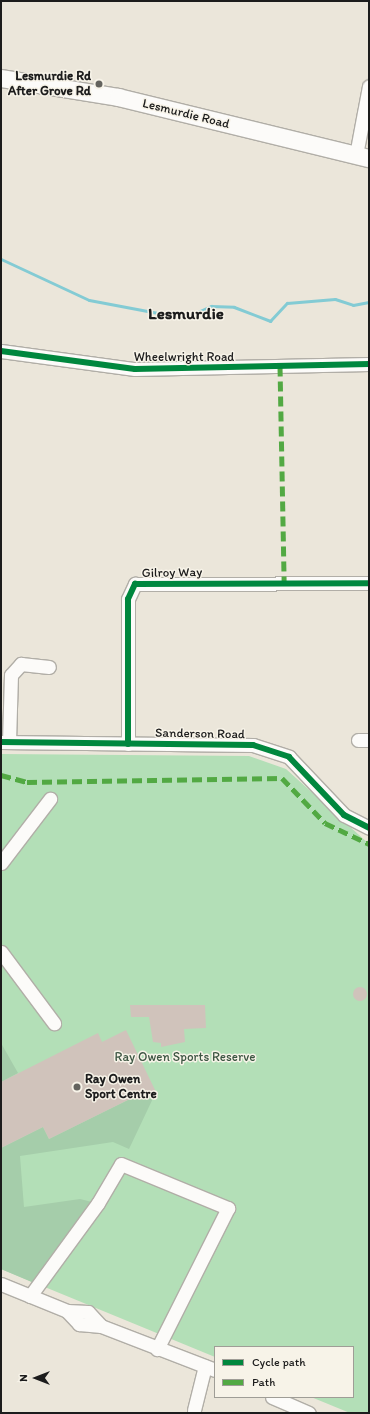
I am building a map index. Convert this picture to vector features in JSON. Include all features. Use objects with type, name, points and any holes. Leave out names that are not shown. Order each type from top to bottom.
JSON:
[{"type":"main road","name":"Lesmurdie Road","points":[[1,78],[118,97],[362,157]]},
{"type":"street","points":[[362,157],[369,86]]},
{"type":"street","name":"Wheelwright Road","points":[[1,351],[135,369],[369,364]]},
{"type":"street","name":"Gilroy Way","points":[[128,744],[128,599],[135,584],[369,583]]},
{"type":"street","points":[[5,742],[11,675],[21,664],[49,667]]},
{"type":"street","name":"Sanderson Road","points":[[5,742],[253,745],[289,757],[344,814],[369,828]]},
{"type":"street","points":[[1,863],[50,799]]},
{"type":"street","points":[[1,952],[54,1022]]},
{"type":"street","points":[[30,1296],[98,1203],[121,1164],[228,1208],[162,1351]]},
{"type":"street","points":[[1,1284],[67,1311],[88,1312],[101,1326],[211,1373],[193,1411]]},
{"type":"street","points":[[273,1398],[309,1413]]},
{"type":"green space","name":"Ray Owen Sports Reserve","points":[[1,754],[249,756],[286,769],[369,844],[369,1413],[350,1413],[313,1398],[354,1398],[354,1346],[214,1346],[214,1357],[1,1269]]},
{"type":"green space","points":[[1,1043],[18,1073],[1,1082]]},
{"type":"green space","points":[[156,1092],[129,1149],[113,1142],[20,1156],[24,1207],[80,1199],[92,1202],[34,1283],[1,1269],[1,1148],[43,1127],[49,1139],[138,1095],[141,1100]]},
{"type":"building","points":[[360,987],[365,989],[367,994],[365,999],[360,1001],[355,999],[353,994],[355,989]]},
{"type":"building","points":[[130,1005],[205,1005],[206,1028],[184,1029],[185,1042],[161,1047],[161,1043],[153,1042],[149,1017],[131,1017]]},
{"type":"building","name":"Ray Owen Sport Centre","points":[[126,1030],[156,1092],[140,1100],[138,1095],[49,1139],[43,1127],[1,1148],[1,1082],[98,1033],[102,1042]]},
{"type":"waterway","points":[[1,259],[89,300],[184,318],[211,306],[234,307],[270,321],[287,303],[335,299],[353,305],[369,302]]},
{"type":"marked path","points":[[280,366],[284,582]]},
{"type":"marked path","points":[[1,775],[27,782],[282,778],[325,823],[369,844]]},
{"type":"cycle path","points":[[1,351],[135,369],[369,364]]},
{"type":"cycle path","points":[[128,744],[128,599],[135,584],[369,583]]},
{"type":"cycle path","points":[[1,742],[253,745],[289,757],[344,815],[369,828]]},
{"type":"place","name":"Lesmurdie Rd After Grove Rd","points":[[99,84]]},
{"type":"place","name":"Ray Owen Sport Centre","points":[[77,1087]]},
{"type":"district","name":"Lesmurdie","points":[[186,314]]}]
